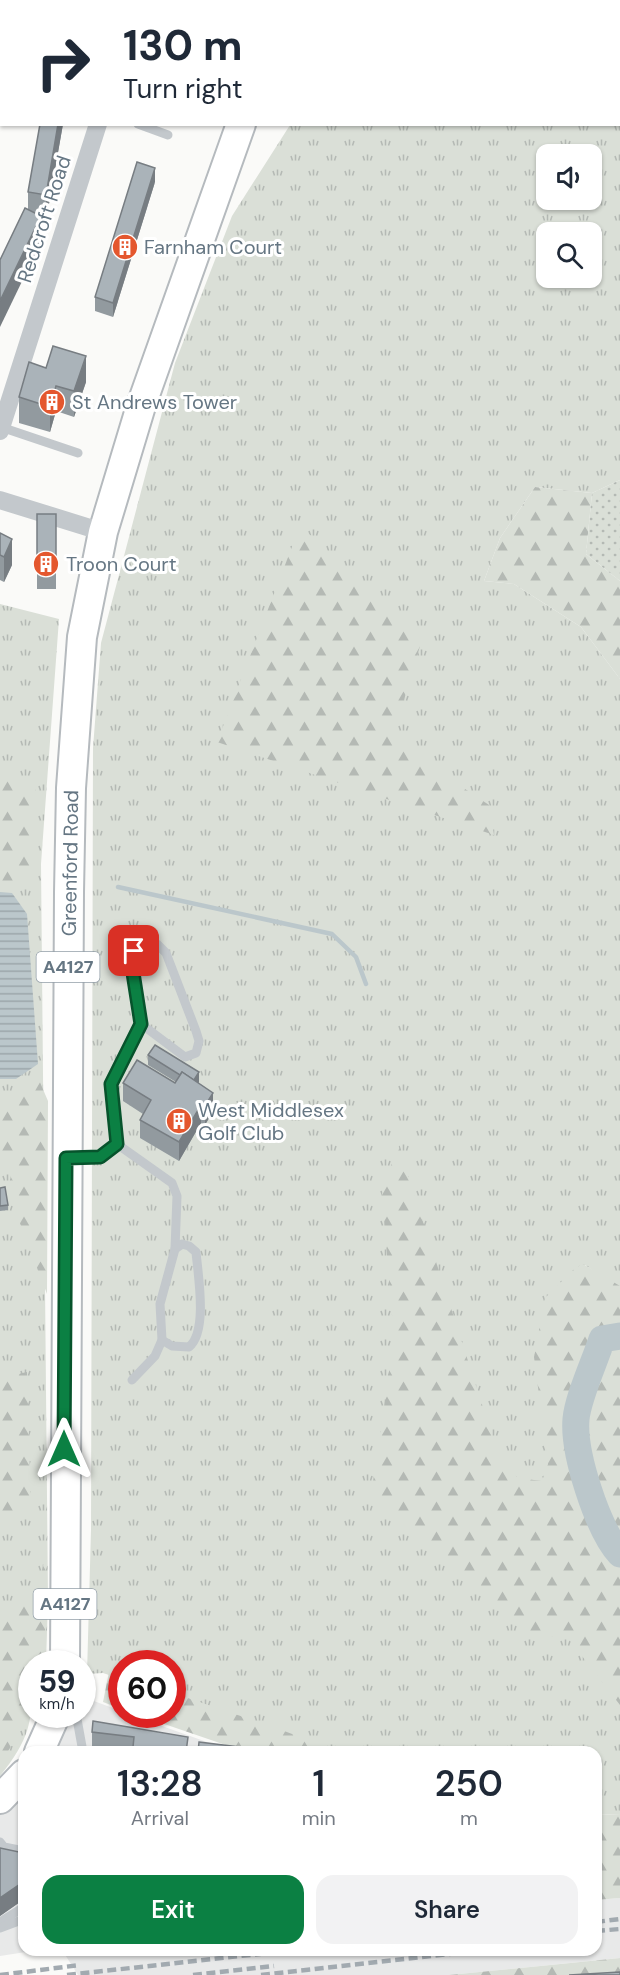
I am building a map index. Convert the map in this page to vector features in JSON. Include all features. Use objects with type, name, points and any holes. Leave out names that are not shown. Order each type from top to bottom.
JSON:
[{"type":"main road","name":"Greenford Road","points":[[65,1650],[66,1158],[71,788],[82,637],[103,532],[141,406],[240,126]]},
{"type":"main road","points":[[42,1746],[50,1728]]},
{"type":"main road","points":[[0,1799],[18,1780]]},
{"type":"street","name":"Redcroft Road","points":[[1,429],[6,392],[97,126]]},
{"type":"street","points":[[0,500],[103,532]]},
{"type":"lane","points":[[143,126],[168,135]]},
{"type":"lane","points":[[1,429],[78,453]]},
{"type":"lane","points":[[132,1380],[155,1356],[162,1340],[160,1304],[175,1249],[177,1196],[172,1183],[117,1144],[111,1084],[141,1024],[131,960],[134,951],[144,945],[157,944],[166,953],[196,1031],[199,1041],[196,1053],[185,1057],[175,1052],[141,1024]]},
{"type":"lane","points":[[66,1158],[100,1157],[117,1144]]},
{"type":"lane","points":[[162,1340],[172,1346],[189,1347],[196,1338],[201,1311],[196,1252],[182,1244],[175,1249]]},
{"type":"lane","points":[[79,1728],[82,1746]]},
{"type":"lane","points":[[0,1842],[4,1847],[18,1851]]},
{"type":"lane","points":[[0,1922],[18,1910]]},
{"type":"lane","points":[[0,1928],[18,1920]]},
{"type":"shaded area","points":[[0,892],[12,893],[27,914],[38,1064],[16,1079],[0,1079]]},
{"type":"shaded area","points":[[96,1702],[108,1706],[108,1728],[168,1728],[218,1746],[47,1746],[55,1728],[96,1728]]},
{"type":"shaded area","points":[[18,1787],[18,1953],[0,1956],[0,1806]]},
{"type":"shaded area","points":[[620,1898],[620,1958],[449,1975],[78,1975],[66,1956],[602,1956],[602,1900]]},
{"type":"green space","points":[[289,126],[620,126],[620,480],[592,493],[535,487],[500,538],[484,581],[514,584],[581,627],[620,679],[620,1290],[585,1265],[550,1301],[541,1359],[553,1463],[551,1485],[524,1483],[499,1473],[398,1149],[385,1194],[396,1338],[375,1492],[528,1627],[572,1637],[620,1701],[620,1815],[602,1814],[602,1746],[314,1746],[186,1702],[186,1650],[108,1650],[108,1675],[96,1673],[96,1650],[88,1650],[91,1530],[93,748],[101,643],[175,363],[232,216]]},
{"type":"green space","points":[[620,480],[620,581],[586,554],[592,493]]},
{"type":"green space","points":[[535,487],[592,493],[586,554],[620,581],[620,679],[581,627],[514,584],[484,581],[500,538]]},
{"type":"green space","points":[[300,526],[423,636],[392,740],[489,805],[494,835],[217,742]]},
{"type":"green space","points":[[0,604],[59,619],[41,864],[48,1600],[46,1650],[18,1650],[18,1728],[28,1728],[21,1746],[18,1746],[18,1751],[0,1776]]},
{"type":"green space","points":[[0,779],[36,779],[31,887],[0,883]]},
{"type":"green space","points":[[39,1080],[48,1101],[47,1294],[18,1218],[7,1156],[0,1156],[0,1096],[10,1094]]},
{"type":"green space","points":[[398,1144],[499,1457],[518,1478],[542,1481],[548,1464],[534,1357],[545,1298],[575,1268],[583,1264],[620,1286],[620,1705],[568,1638],[526,1634],[503,1608],[371,1495],[394,1340],[382,1194]]},
{"type":"green space","points":[[27,1372],[31,1513],[0,1512],[0,1378]]},
{"type":"green space","points":[[45,1558],[48,1600],[43,1650],[18,1650],[18,1728],[21,1728],[0,1762],[0,1603],[33,1607]]},
{"type":"green space","points":[[108,1677],[108,1704],[103,1702]]},
{"type":"green space","points":[[186,1697],[323,1746],[228,1746],[176,1728],[186,1728]]},
{"type":"green space","points":[[602,1814],[620,1815],[620,1898],[602,1900]]},
{"type":"green space","points":[[620,1958],[620,1975],[449,1975]]},
{"type":"building","points":[[40,126],[58,126],[46,195],[28,192]]},
{"type":"building","name":"Farnham Court","points":[[137,162],[155,168],[113,303],[95,297]]},
{"type":"building","points":[[25,208],[41,216],[0,301],[0,260]]},
{"type":"building","points":[[53,346],[86,356],[74,391],[56,386],[50,407],[19,397],[29,362],[46,368]]},
{"type":"building","points":[[37,514],[56,514],[56,563],[37,563]]},
{"type":"building","points":[[0,533],[12,539],[4,557],[0,555]]},
{"type":"building","points":[[155,1045],[199,1072],[194,1080],[182,1072],[180,1075],[148,1055]]},
{"type":"building","points":[[137,1060],[175,1083],[182,1072],[213,1093],[205,1106],[201,1105],[179,1142],[140,1120],[151,1100],[123,1083]]},
{"type":"building","points":[[5,1187],[8,1205],[0,1206],[0,1188]]},
{"type":"building","points":[[96,1722],[108,1724],[108,1728],[135,1728],[188,1737],[187,1746],[133,1746],[134,1737],[92,1732],[92,1728],[96,1728]]},
{"type":"building","points":[[199,1742],[232,1746],[199,1746]]},
{"type":"building","points":[[0,1848],[18,1852],[18,1885],[0,1898]]},
{"type":"building","points":[[620,1972],[620,1975],[569,1975]]},
{"type":"waterway","points":[[118,887],[332,934],[356,957],[366,984]]},
{"type":"waterway","points":[[620,1336],[602,1339],[583,1390],[576,1419],[579,1451],[589,1490],[603,1528],[620,1554]]},
{"type":"railway","points":[[602,1921],[620,1919]]},
{"type":"railway","points":[[602,1930],[620,1929]]},
{"type":"railway","points":[[67,1975],[240,1956]]},
{"type":"railway","points":[[261,1975],[431,1956]]},
{"type":"railway","points":[[0,1975],[80,1965]]},
{"type":"railway","points":[[193,1975],[274,1966]]},
{"type":"place","name":"Farnham Court","points":[[125,247]]},
{"type":"place","name":"St Andrews Tower","points":[[52,402]]},
{"type":"place","name":"Troon Court","points":[[46,564]]},
{"type":"place","name":"West Middlesex Golf Club","points":[[179,1121]]},
{"type":"route","points":[[64,1449],[66,1158],[100,1157],[117,1144],[111,1084],[141,1024],[131,960],[134,951]]}]
